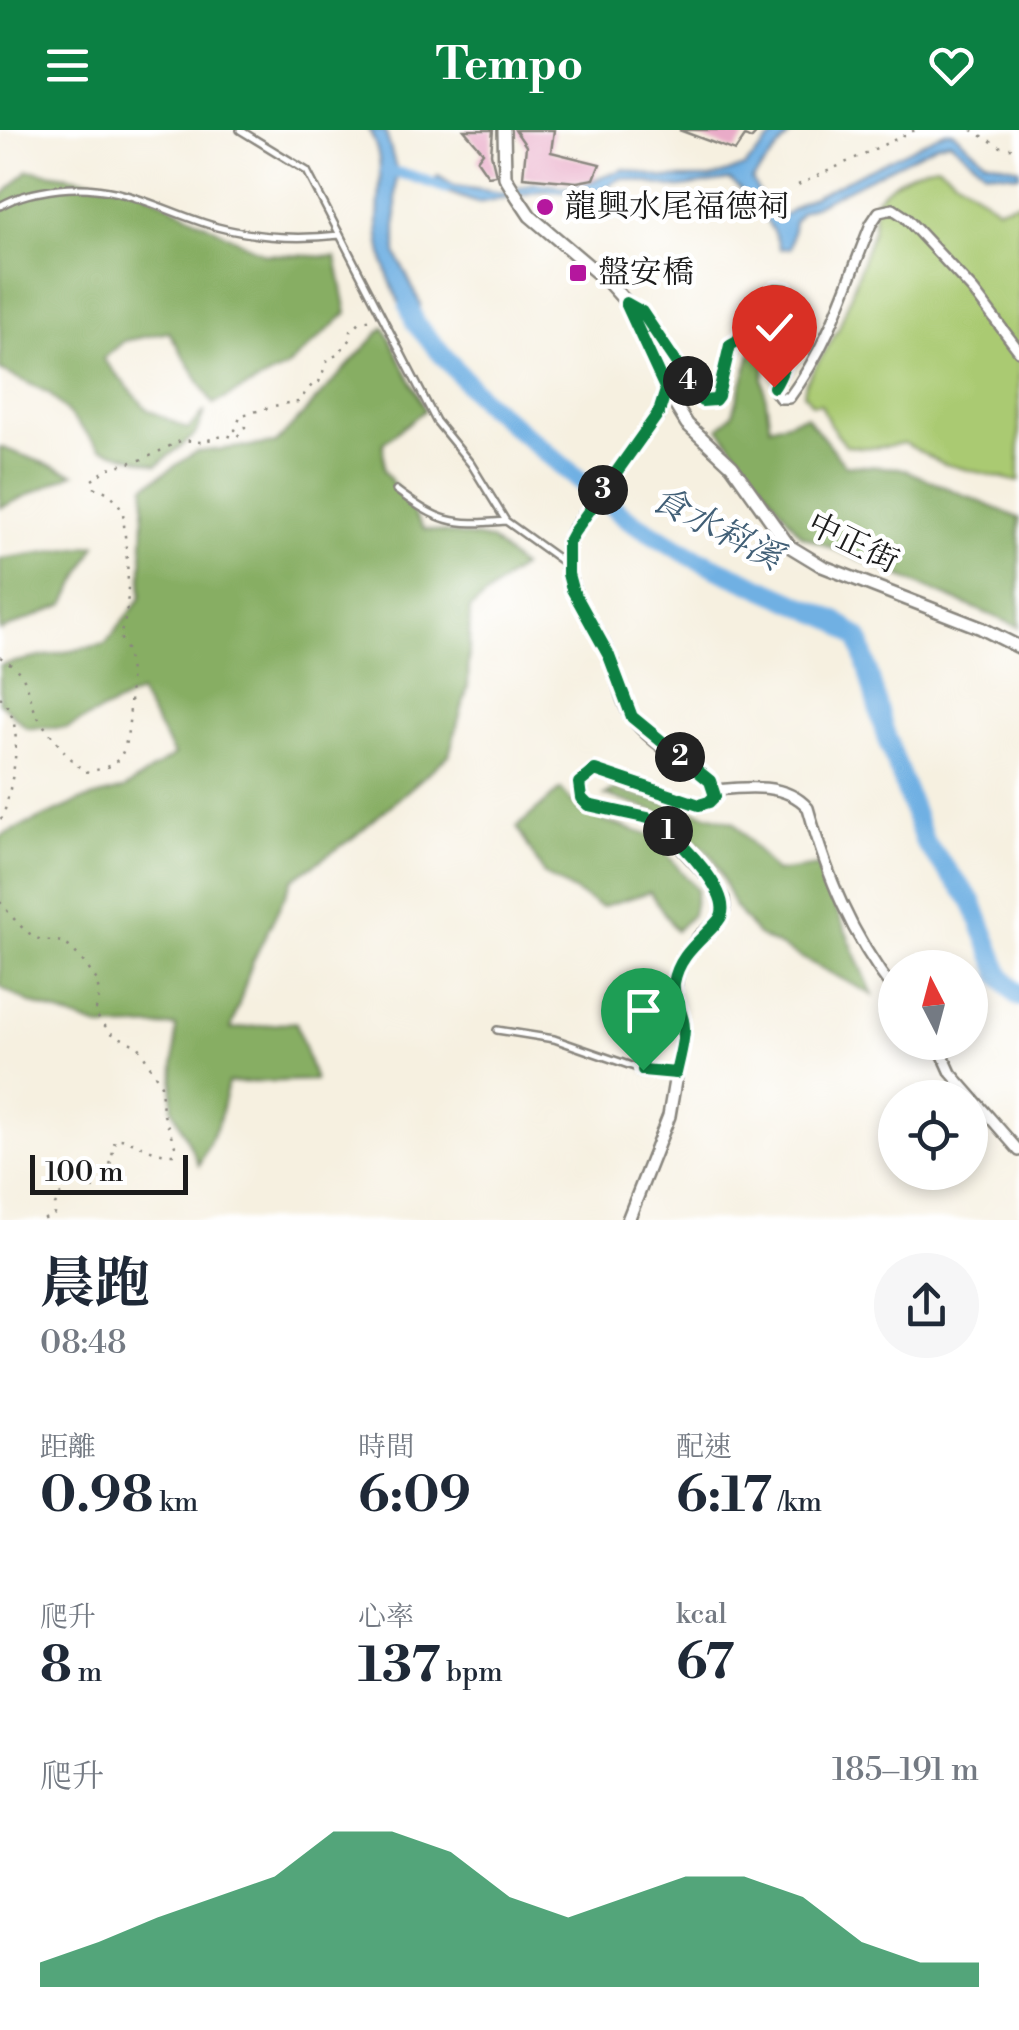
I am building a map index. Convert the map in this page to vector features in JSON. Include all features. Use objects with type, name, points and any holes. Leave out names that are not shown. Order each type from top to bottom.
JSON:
[{"type":"street","name":"中正街","points":[[504,130],[505,177],[524,207],[610,283],[626,303],[666,390],[688,424],[732,466],[789,546],[822,566],[981,628],[1019,647]]},
{"type":"street","points":[[626,303],[642,312],[702,401],[715,400],[730,345],[737,341],[768,294],[776,289],[786,290],[793,300],[789,357],[774,387],[780,398],[789,398],[831,330],[871,224],[880,212],[893,209],[974,290],[1019,350]]},
{"type":"street","points":[[628,1220],[670,1116],[684,1028],[674,983],[684,957],[700,936],[720,920],[723,899],[713,882],[660,824],[588,805],[581,798],[579,783],[595,770],[699,805],[709,802],[715,790],[710,781],[632,717],[609,656],[572,589],[567,564],[568,543],[574,532],[659,412],[666,390]]},
{"type":"street","points":[[715,790],[750,786],[801,799],[808,808],[838,900],[878,965]]},
{"type":"street","points":[[945,1060],[951,1072],[1019,1152]]},
{"type":"lane","points":[[240,130],[307,172],[436,421],[470,464],[506,522],[567,564]]},
{"type":"lane","points":[[0,206],[26,193],[100,188],[130,194],[214,226],[257,236],[300,240],[342,235]]},
{"type":"lane","points":[[396,490],[440,520],[472,524],[506,522]]},
{"type":"lane","points":[[497,1030],[554,1039],[643,1070],[676,1073]]},
{"type":"path","points":[[798,185],[914,130]]},
{"type":"path","points":[[972,130],[1001,147],[1019,149]]},
{"type":"path","points":[[0,656],[12,663],[29,684],[40,721],[84,772],[103,770],[120,757],[128,732],[130,682],[128,651],[119,635],[127,623],[128,606],[123,512],[107,491],[93,487],[92,480],[109,468],[144,458],[182,440],[201,442],[226,434],[236,438],[245,426],[235,430],[242,415],[260,413],[277,403],[298,402],[319,382],[328,359],[351,339],[351,330],[360,322],[371,316],[386,322]]},
{"type":"path","points":[[0,696],[10,706],[17,751],[4,818],[0,818]]},
{"type":"path","points":[[0,902],[26,930],[42,940],[62,941],[97,980],[95,1014],[110,1033],[138,1047],[162,1084],[163,1112],[176,1149],[173,1154],[159,1154],[124,1138],[115,1139],[109,1174],[104,1181],[91,1190],[67,1182],[54,1214],[43,1220]]},
{"type":"green space","points":[[937,165],[998,208],[1019,202],[1019,482],[944,464],[904,443],[875,448],[846,446],[821,404],[812,404],[804,393],[806,382],[838,330],[848,303],[873,229],[876,198],[904,177]]},
{"type":"green space","points":[[28,170],[133,186],[264,254],[336,257],[347,313],[286,368],[213,404],[169,332],[124,341],[103,359],[147,409],[188,429],[205,411],[195,435],[157,465],[100,448],[49,393],[0,370],[0,198]]},
{"type":"green space","points":[[774,318],[763,379],[770,427],[806,416],[845,465],[900,468],[1019,518],[1019,627],[801,535],[719,428],[733,413],[752,350]]},
{"type":"green space","points":[[384,327],[425,410],[383,443],[384,470],[424,529],[491,540],[521,567],[470,609],[468,686],[449,755],[354,837],[293,879],[252,963],[231,1029],[296,1022],[315,1080],[228,1083],[219,1121],[199,1165],[172,1107],[176,1026],[102,1028],[30,1003],[0,987],[0,836],[80,801],[124,789],[174,755],[139,693],[67,728],[27,728],[0,703],[0,665],[105,644],[141,598],[145,486],[196,452],[276,443]]},
{"type":"green space","points":[[0,447],[74,474],[0,508]]},
{"type":"green space","points":[[96,545],[65,604],[0,631],[0,559]]},
{"type":"green space","points":[[561,789],[583,814],[652,836],[697,890],[692,915],[676,931],[650,892],[601,907],[544,874],[517,827]]},
{"type":"green space","points":[[615,790],[734,822],[775,872],[818,866],[873,995],[758,935],[735,907],[713,857],[668,815],[605,795]]},
{"type":"water","points":[[369,130],[385,130],[396,168],[396,253],[420,303],[419,328],[413,328],[406,316],[385,264],[378,223],[380,165]]},
{"type":"water","points":[[780,130],[794,130],[752,180],[770,214],[781,217],[803,202],[945,132],[953,132],[985,160],[1019,168],[1019,175],[985,171],[950,141],[938,144],[800,213],[794,222],[790,248],[780,249],[760,211],[730,180],[676,188],[622,178],[594,193],[542,191],[477,203],[430,186],[438,176],[454,186],[503,193],[535,183],[574,188],[624,169],[664,178],[710,178],[744,167]]},
{"type":"building","points":[[464,130],[493,130],[491,154],[496,175],[488,176],[477,160],[483,152]]},
{"type":"building","points":[[515,130],[554,130],[551,152],[600,164],[594,179],[577,182],[523,177],[526,146]]},
{"type":"building","points":[[679,130],[759,130],[751,139],[745,136],[735,151]]},
{"type":"waterway","points":[[385,171],[446,188]]},
{"type":"waterway","name":"食水嵙溪","points":[[409,306],[415,323],[482,400],[626,518],[692,557],[836,621],[859,638],[884,730],[925,843],[972,901],[1001,976],[1019,997]]},
{"type":"place","name":"龍興水尾福德祠","points":[[545,207]]},
{"type":"place","name":"盤安橋","points":[[578,273]]},
{"type":"route","points":[[643,1070],[676,1073],[684,1028],[674,992],[676,975],[700,936],[720,920],[723,899],[713,882],[660,824],[588,805],[581,798],[579,783],[595,770],[699,805],[709,802],[715,790],[710,781],[632,717],[609,656],[572,589],[568,543],[659,412],[666,390],[626,303],[642,312],[698,398],[715,400],[730,345],[737,341],[768,294],[776,289],[786,290],[793,300],[789,357],[774,387]]}]
